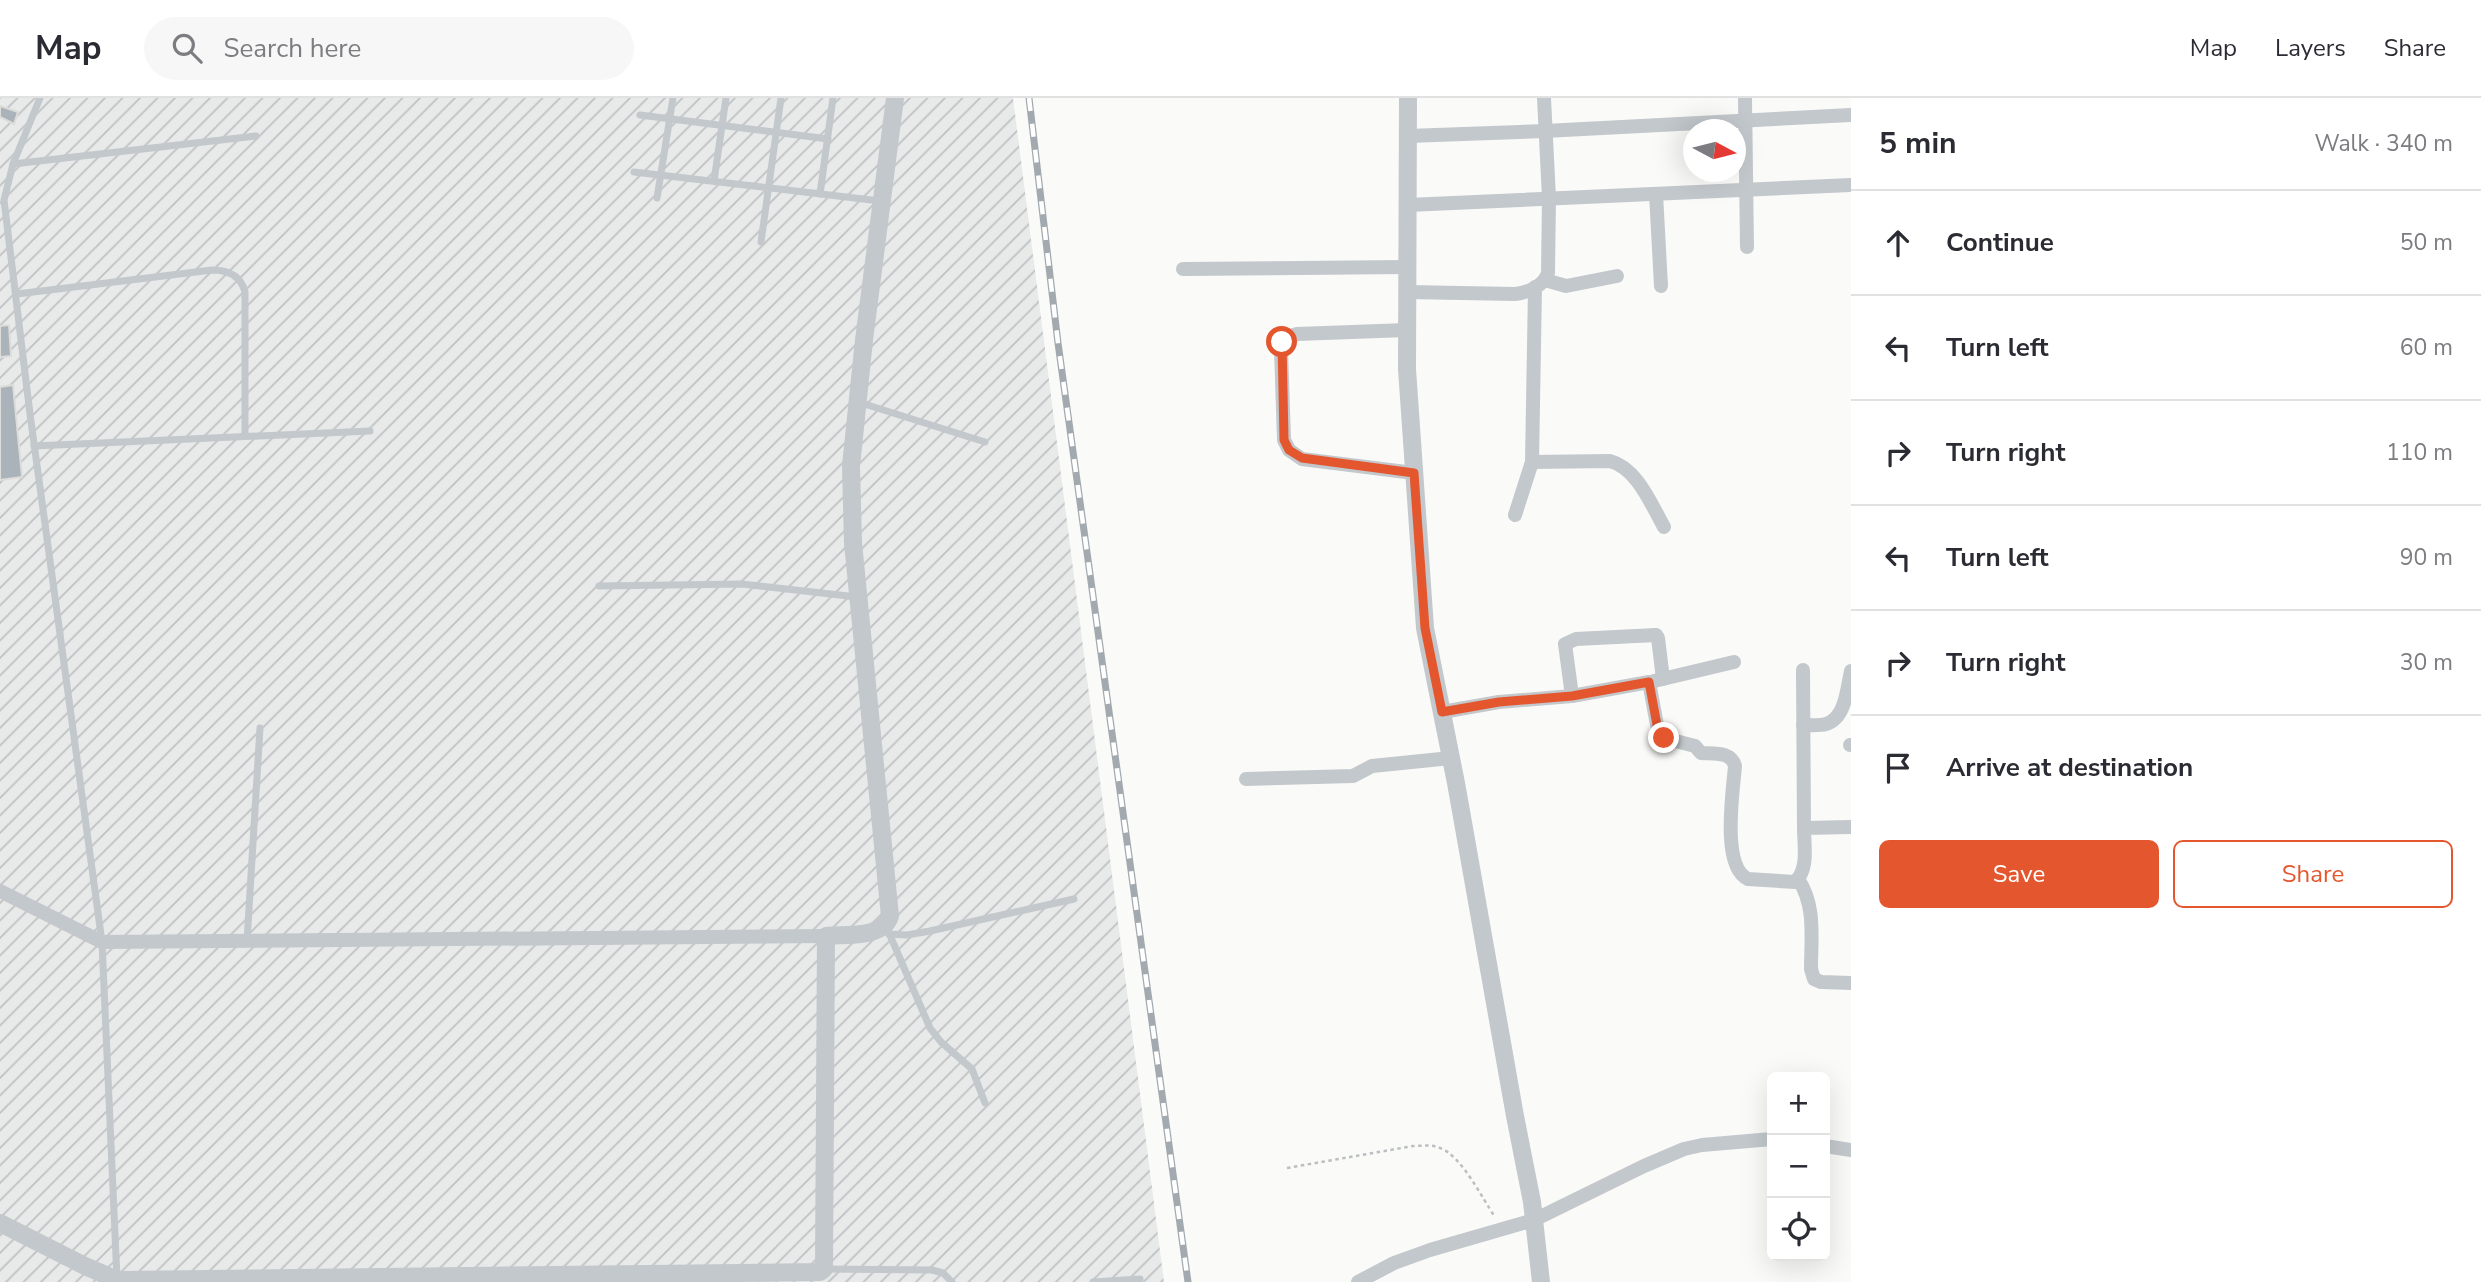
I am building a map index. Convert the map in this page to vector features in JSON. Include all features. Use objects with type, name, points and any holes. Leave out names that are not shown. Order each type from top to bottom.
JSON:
[{"type":"street","points":[[0,891],[102,942],[826,936],[888,930],[890,916],[858,597],[851,494],[857,401],[895,98]]},
{"type":"street","points":[[1408,98],[1407,369],[1425,628],[1534,1220],[1541,1282]]},
{"type":"street","points":[[1515,516],[1532,462],[1540,284],[1548,274],[1549,198],[1544,98]]},
{"type":"street","points":[[1745,98],[1745,119]]},
{"type":"street","points":[[1746,122],[1851,115]]},
{"type":"street","points":[[1408,136],[1683,125]]},
{"type":"street","points":[[1746,182],[1747,247]]},
{"type":"street","points":[[1408,205],[1851,185]]},
{"type":"street","points":[[1656,194],[1661,286]]},
{"type":"street","points":[[1183,269],[1407,268]]},
{"type":"street","points":[[1407,292],[1515,294],[1540,284],[1566,286],[1617,276]]},
{"type":"street","points":[[1407,330],[1297,334],[1285,338],[1282,348],[1283,432],[1289,450],[1302,458],[1414,473]]},
{"type":"street","points":[[1532,462],[1610,461],[1620,464],[1634,476],[1664,527]]},
{"type":"street","points":[[1572,696],[1566,644],[1576,639],[1656,635],[1657,725],[1664,738],[1695,746],[1701,753],[1728,755],[1733,760],[1735,766],[1731,832],[1738,872],[1748,879],[1795,882],[1804,860],[1803,670]]},
{"type":"street","points":[[1442,712],[1511,700],[1572,696],[1734,662]]},
{"type":"street","points":[[1803,726],[1826,724],[1835,719],[1844,700],[1851,671]]},
{"type":"street","points":[[1246,779],[1346,777],[1372,766],[1451,758]]},
{"type":"street","points":[[1804,828],[1851,827]]},
{"type":"street","points":[[1798,879],[1807,891],[1810,904],[1811,969],[1814,979],[1821,982],[1851,983]]},
{"type":"street","points":[[0,1223],[117,1281],[821,1274],[826,936]]},
{"type":"street","points":[[1358,1282],[1394,1263],[1430,1250],[1534,1220],[1684,1149],[1702,1144],[1767,1139]]},
{"type":"street","points":[[1830,1147],[1851,1150]]},
{"type":"lane","points":[[40,98],[13,164],[2,200],[17,294],[34,446],[102,942],[117,1281]]},
{"type":"lane","points":[[657,198],[673,98]]},
{"type":"lane","points":[[715,181],[726,98]]},
{"type":"lane","points":[[761,242],[781,98]]},
{"type":"lane","points":[[821,194],[833,98]]},
{"type":"lane","points":[[640,116],[828,139]]},
{"type":"lane","points":[[13,164],[256,136]]},
{"type":"lane","points":[[634,172],[881,201]]},
{"type":"lane","points":[[17,294],[212,270],[233,274],[243,285],[245,292],[245,436]]},
{"type":"lane","points":[[857,401],[985,442]]},
{"type":"lane","points":[[34,446],[370,431]]},
{"type":"lane","points":[[600,586],[742,584],[858,597]]},
{"type":"lane","points":[[247,941],[260,727]]},
{"type":"lane","points":[[888,930],[906,935],[1074,899]]},
{"type":"lane","points":[[888,930],[930,1028],[941,1042],[972,1069],[985,1102]]},
{"type":"lane","points":[[821,1274],[932,1270],[943,1273],[952,1282]]},
{"type":"lane","points":[[1093,1282],[1140,1279]]},
{"type":"path","points":[[1287,1168],[1430,1145],[1443,1149],[1457,1159],[1503,1228]]},
{"type":"shaded area","points":[[0,98],[1013,98],[1164,1282],[0,1282]]},
{"type":"building","points":[[0,106],[18,112],[14,124],[0,117]]},
{"type":"building","points":[[9,325],[11,356],[0,357],[0,326]]},
{"type":"building","points":[[13,385],[22,477],[0,480],[0,387]]},
{"type":"railway","points":[[1029,98],[1058,343],[1188,1282]]},
{"type":"route","points":[[1282,342],[1283,432],[1289,450],[1302,458],[1414,473],[1425,628],[1442,712],[1511,700],[1572,696],[1649,682],[1657,725],[1664,738]]}]
